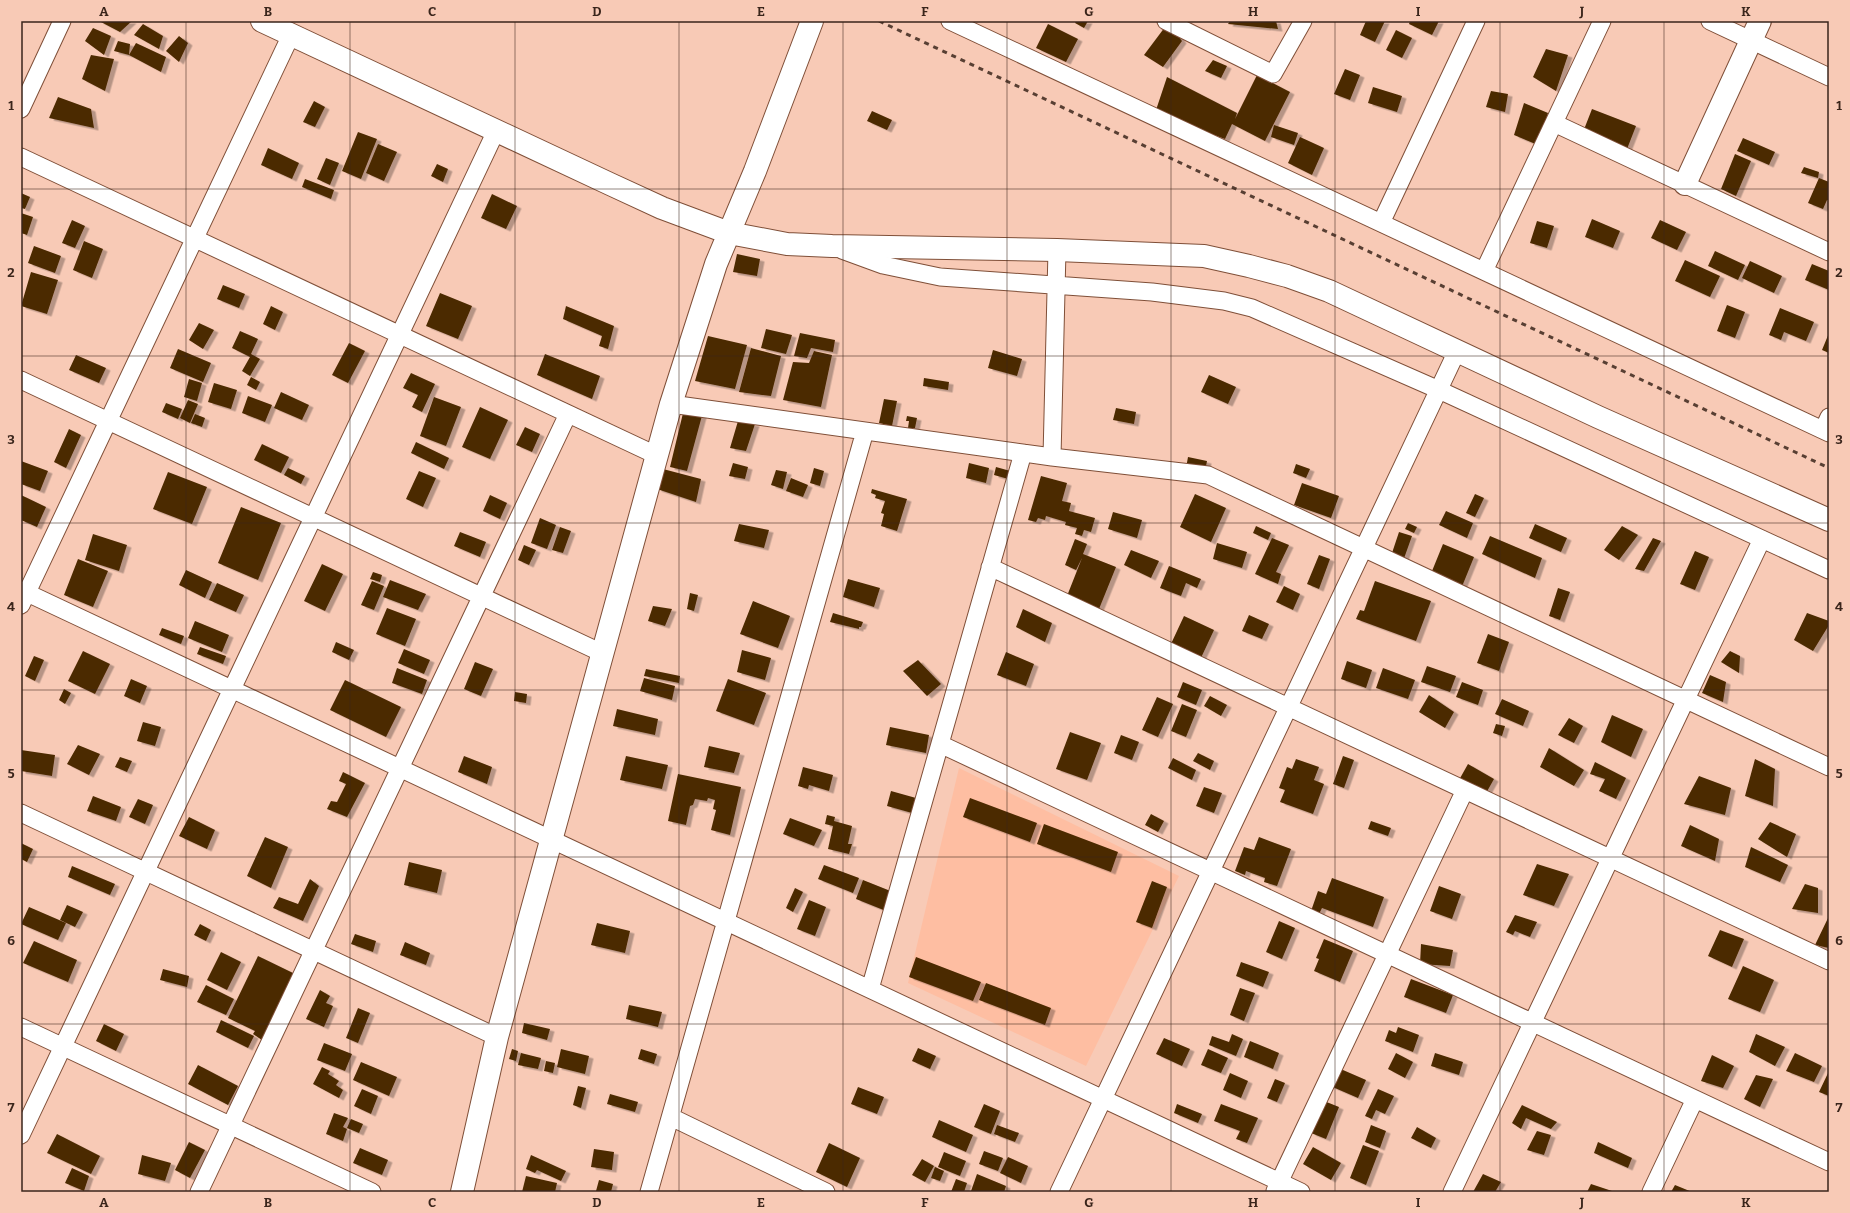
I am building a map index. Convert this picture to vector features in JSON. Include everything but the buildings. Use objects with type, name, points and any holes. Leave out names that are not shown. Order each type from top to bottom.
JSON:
[{"type":"main road","points":[[262,21],[662,208],[729,233],[787,244],[1057,250],[1204,256],[1287,276],[1329,291],[1829,520]]},
{"type":"main road","points":[[462,1192],[497,1037],[602,653],[658,456],[671,404],[716,264],[755,171],[812,21]]},
{"type":"main road","points":[[1684,184],[1760,21]]},
{"type":"street","points":[[21,109],[62,21]]},
{"type":"street","points":[[950,21],[1484,271],[1827,427]]},
{"type":"street","points":[[1166,21],[1273,74],[1303,21]]},
{"type":"street","points":[[1381,223],[1476,21]]},
{"type":"street","points":[[1484,271],[1602,21]]},
{"type":"street","points":[[1710,21],[1829,77]]},
{"type":"street","points":[[291,35],[108,421],[23,596],[232,689],[870,989],[1103,1099],[1278,1187],[1301,1192]]},
{"type":"street","points":[[1554,123],[1829,252]]},
{"type":"street","points":[[21,1135],[496,131]]},
{"type":"street","points":[[21,157],[658,456]]},
{"type":"street","points":[[832,246],[883,265],[940,277],[1152,292],[1224,302],[1252,308],[1439,390],[1829,570]]},
{"type":"street","points":[[1052,457],[1057,250]]},
{"type":"street","points":[[1059,1192],[1458,351]]},
{"type":"street","points":[[21,380],[602,653]]},
{"type":"street","points":[[671,404],[1052,457],[1208,475],[1829,767]]},
{"type":"street","points":[[199,1192],[568,414]]},
{"type":"street","points":[[649,1192],[865,431]]},
{"type":"street","points":[[870,989],[1023,453]]},
{"type":"street","points":[[1452,1192],[1762,538]]},
{"type":"street","points":[[990,567],[1829,961]]},
{"type":"street","points":[[940,744],[1829,1162]]},
{"type":"street","points":[[1278,1187],[1465,790]]},
{"type":"street","points":[[21,813],[497,1037]]},
{"type":"street","points":[[21,1027],[372,1192]]},
{"type":"street","points":[[1651,1192],[1695,1099]]},
{"type":"street","points":[[671,1116],[826,1192]]},
{"type":"shaded area","points":[[959,768],[1179,876],[1086,1066],[908,983]]},
{"type":"railway","points":[[879,21],[1829,468]]}]
